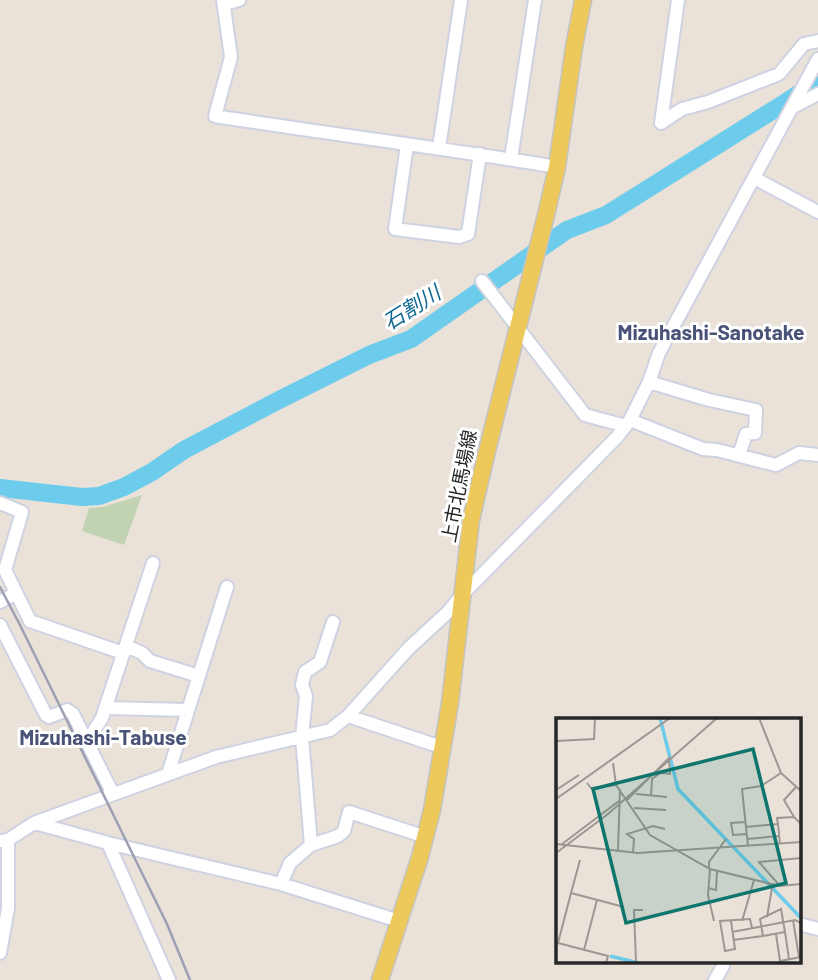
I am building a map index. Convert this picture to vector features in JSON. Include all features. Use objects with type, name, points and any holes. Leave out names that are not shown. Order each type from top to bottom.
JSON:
[{"type":"main road","name":"上市北馬場線","points":[[380,980],[426,837],[432,810],[444,748],[471,520],[546,215],[583,0]]},
{"type":"street","points":[[239,0],[224,2],[231,57],[215,116],[556,167]]},
{"type":"street","points":[[439,148],[461,0]]},
{"type":"street","points":[[511,159],[536,0]]},
{"type":"street","points":[[678,0],[661,123],[682,109],[708,103],[779,74],[804,44],[818,41]]},
{"type":"street","points":[[0,953],[8,908],[4,841],[34,823],[216,757],[330,730],[348,716],[409,648],[447,613],[628,423],[649,382],[659,353],[818,60]]},
{"type":"street","points":[[793,105],[818,94]]},
{"type":"street","points":[[407,145],[395,229],[459,237],[468,234],[480,154]]},
{"type":"street","points":[[754,178],[818,212]]},
{"type":"street","points":[[482,281],[585,415],[628,423],[703,449],[776,465],[799,453],[818,455]]},
{"type":"street","points":[[649,382],[756,411],[755,433],[746,435],[738,455]]},
{"type":"street","points":[[0,503],[22,512],[5,570],[30,621],[142,653],[149,661],[199,676]]},
{"type":"street","points":[[87,743],[102,718],[153,563]]},
{"type":"street","points":[[168,774],[227,587]]},
{"type":"street","points":[[0,602],[16,593]]},
{"type":"street","points":[[311,845],[302,737],[306,696],[302,685],[305,672],[320,662],[333,622]]},
{"type":"street","points":[[0,625],[46,715],[49,717],[67,710],[73,714],[113,794]]},
{"type":"street","points":[[105,708],[188,710]]},
{"type":"street","points":[[348,716],[444,748]]},
{"type":"street","points":[[281,884],[290,863],[311,845],[338,836],[344,831],[349,812],[426,837]]},
{"type":"street","points":[[34,823],[281,884],[399,922]]},
{"type":"street","points":[[108,843],[169,980]]},
{"type":"street","points":[[800,924],[818,929]]},
{"type":"street","points":[[715,980],[723,966]]},
{"type":"green space","points":[[142,495],[124,545],[82,531],[89,508],[103,507]]},
{"type":"waterway","name":"石割川","points":[[0,488],[82,497],[99,496],[124,487],[184,450],[281,399],[369,355],[411,339],[567,230],[606,215],[818,81]]},
{"type":"railway","points":[[0,587],[167,924],[190,980]]},
{"type":"district","name":"Mizuhashi-Sanotake","points":[[711,333]]},
{"type":"district","name":"Mizuhashi-Tabuse","points":[[103,738]]}]
